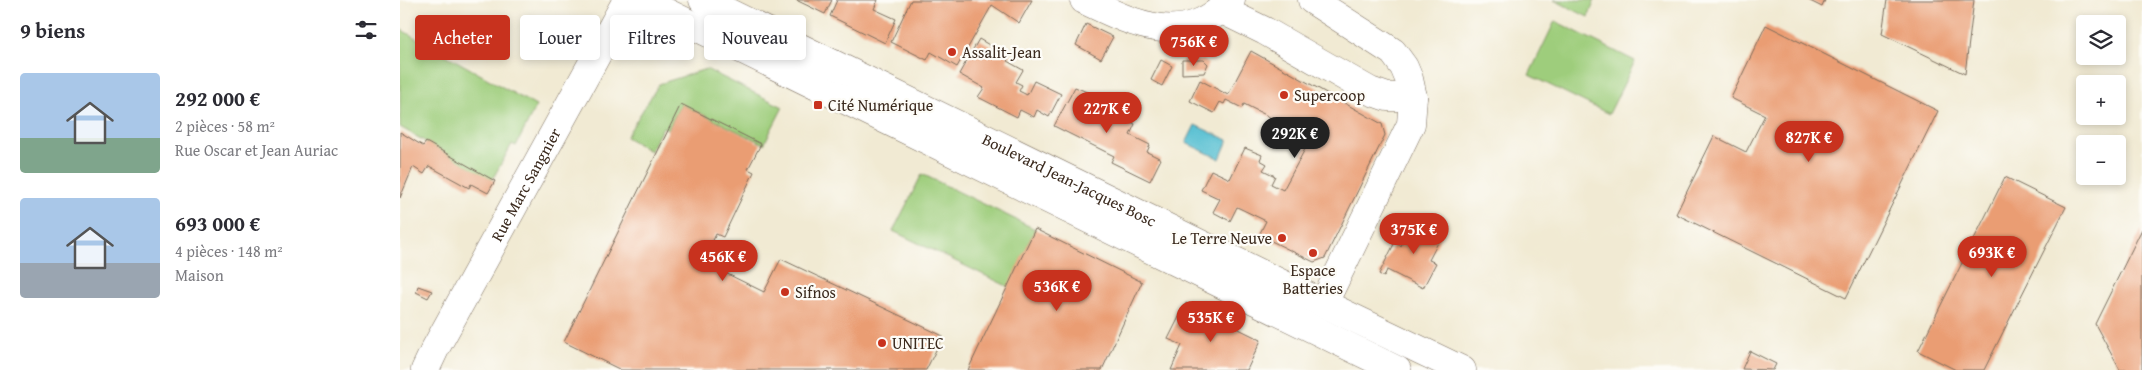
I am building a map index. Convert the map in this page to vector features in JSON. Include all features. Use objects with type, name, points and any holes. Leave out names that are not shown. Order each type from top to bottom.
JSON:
[{"type":"main road","name":"Rue Marc Sangnier","points":[[425,370],[627,0]]},
{"type":"main road","name":"Boulevard Jean-Jacques Bosc","points":[[641,0],[1397,370]]},
{"type":"main road","name":"Boulevard Jean-Jacques Bosc","points":[[703,0],[1268,278],[1462,370]]},
{"type":"main road","points":[[1084,0],[1130,22],[1156,29],[1182,28],[1202,23],[1226,5],[1265,31],[1370,91],[1387,97],[1413,97]]},
{"type":"main road","points":[[1312,0],[1393,52],[1404,67],[1413,97],[1411,124],[1324,303]]},
{"type":"green space","points":[[1554,0],[1595,0],[1588,17]]},
{"type":"green space","points":[[1555,21],[1635,61],[1609,114],[1529,75]]},
{"type":"green space","points":[[400,29],[415,37],[415,60],[455,60],[536,106],[516,146],[512,144],[492,180],[400,127]]},
{"type":"green space","points":[[706,69],[783,107],[764,144],[681,104],[668,129],[663,127],[650,151],[626,137],[659,84]]},
{"type":"green space","points":[[922,174],[1035,229],[1009,287],[893,231]]},
{"type":"water","points":[[1195,125],[1228,140],[1220,159],[1186,143]]},
{"type":"building","points":[[796,0],[832,0],[825,14]]},
{"type":"building","points":[[837,0],[878,0],[874,9],[896,19],[885,43],[830,16]]},
{"type":"building","points":[[911,0],[1032,0],[1019,23],[992,5],[957,67],[931,52],[927,60],[891,42]]},
{"type":"building","points":[[1808,0],[1825,0],[1822,7]]},
{"type":"building","points":[[1887,0],[1974,0],[1965,74],[1882,34]]},
{"type":"building","points":[[1086,24],[1113,37],[1101,59],[1076,45]]},
{"type":"building","points":[[1766,25],[1938,111],[1846,298],[1676,214],[1714,136],[1746,152],[1765,115],[1731,98]]},
{"type":"building","points":[[979,39],[1003,53],[1005,50],[1010,54],[1007,61],[1023,70],[1016,82],[1022,85],[1019,91],[1027,95],[1034,81],[1061,94],[1049,117],[1037,110],[1034,117],[1020,110],[1017,117],[978,97],[984,88],[959,74]]},
{"type":"building","points":[[1251,51],[1382,124],[1385,135],[1325,258],[1314,262],[1259,235],[1266,221],[1237,207],[1230,221],[1213,212],[1220,199],[1201,190],[1211,170],[1230,179],[1245,148],[1262,155],[1260,160],[1267,164],[1263,170],[1275,176],[1271,184],[1283,190],[1311,138],[1244,104],[1242,108],[1226,100],[1224,104],[1220,102],[1214,113],[1190,101],[1200,80],[1228,95]]},
{"type":"building","points":[[1161,60],[1172,66],[1162,86],[1151,80]]},
{"type":"building","points":[[1182,60],[1204,60],[1208,64],[1204,73],[1182,74]]},
{"type":"building","points":[[1075,87],[1087,92],[1084,99],[1101,107],[1104,100],[1112,104],[1109,111],[1135,124],[1130,135],[1150,145],[1147,152],[1161,159],[1150,181],[1111,162],[1114,156],[1054,126]]},
{"type":"building","points":[[681,104],[761,144],[748,169],[754,172],[723,237],[716,234],[703,262],[764,292],[781,259],[943,336],[926,370],[621,370],[564,342]]},
{"type":"building","points":[[400,132],[423,146],[426,142],[495,181],[488,193],[471,184],[469,188],[429,166],[424,174],[413,167],[400,198]]},
{"type":"building","points":[[2005,177],[2066,207],[1984,370],[1956,370],[1918,351]]},
{"type":"building","points":[[1414,219],[1443,233],[1429,260],[1436,263],[1423,288],[1387,270],[1384,277],[1379,274],[1395,242],[1401,246]]},
{"type":"building","points":[[1035,229],[1142,282],[1102,370],[968,370]]},
{"type":"building","points":[[2142,229],[2142,370],[2120,370],[2095,324]]},
{"type":"building","points":[[418,286],[432,291],[428,298],[416,292]]},
{"type":"building","points":[[1186,303],[1261,340],[1247,370],[1171,370],[1182,345],[1168,339]]},
{"type":"building","points":[[1750,351],[1776,364],[1773,370],[1742,369]]},
{"type":"place","name":"Assalit-Jean","points":[[952,52]]},
{"type":"place","name":"Supercoop","points":[[1284,95]]},
{"type":"place","name":"Cité Numérique","points":[[818,105]]},
{"type":"place","name":"Le Terre Neuve","points":[[1282,238]]},
{"type":"place","name":"Espace Batteries","points":[[1313,253]]},
{"type":"place","name":"Sifnos","points":[[785,292]]},
{"type":"place","name":"UNITEC","points":[[882,343]]}]
